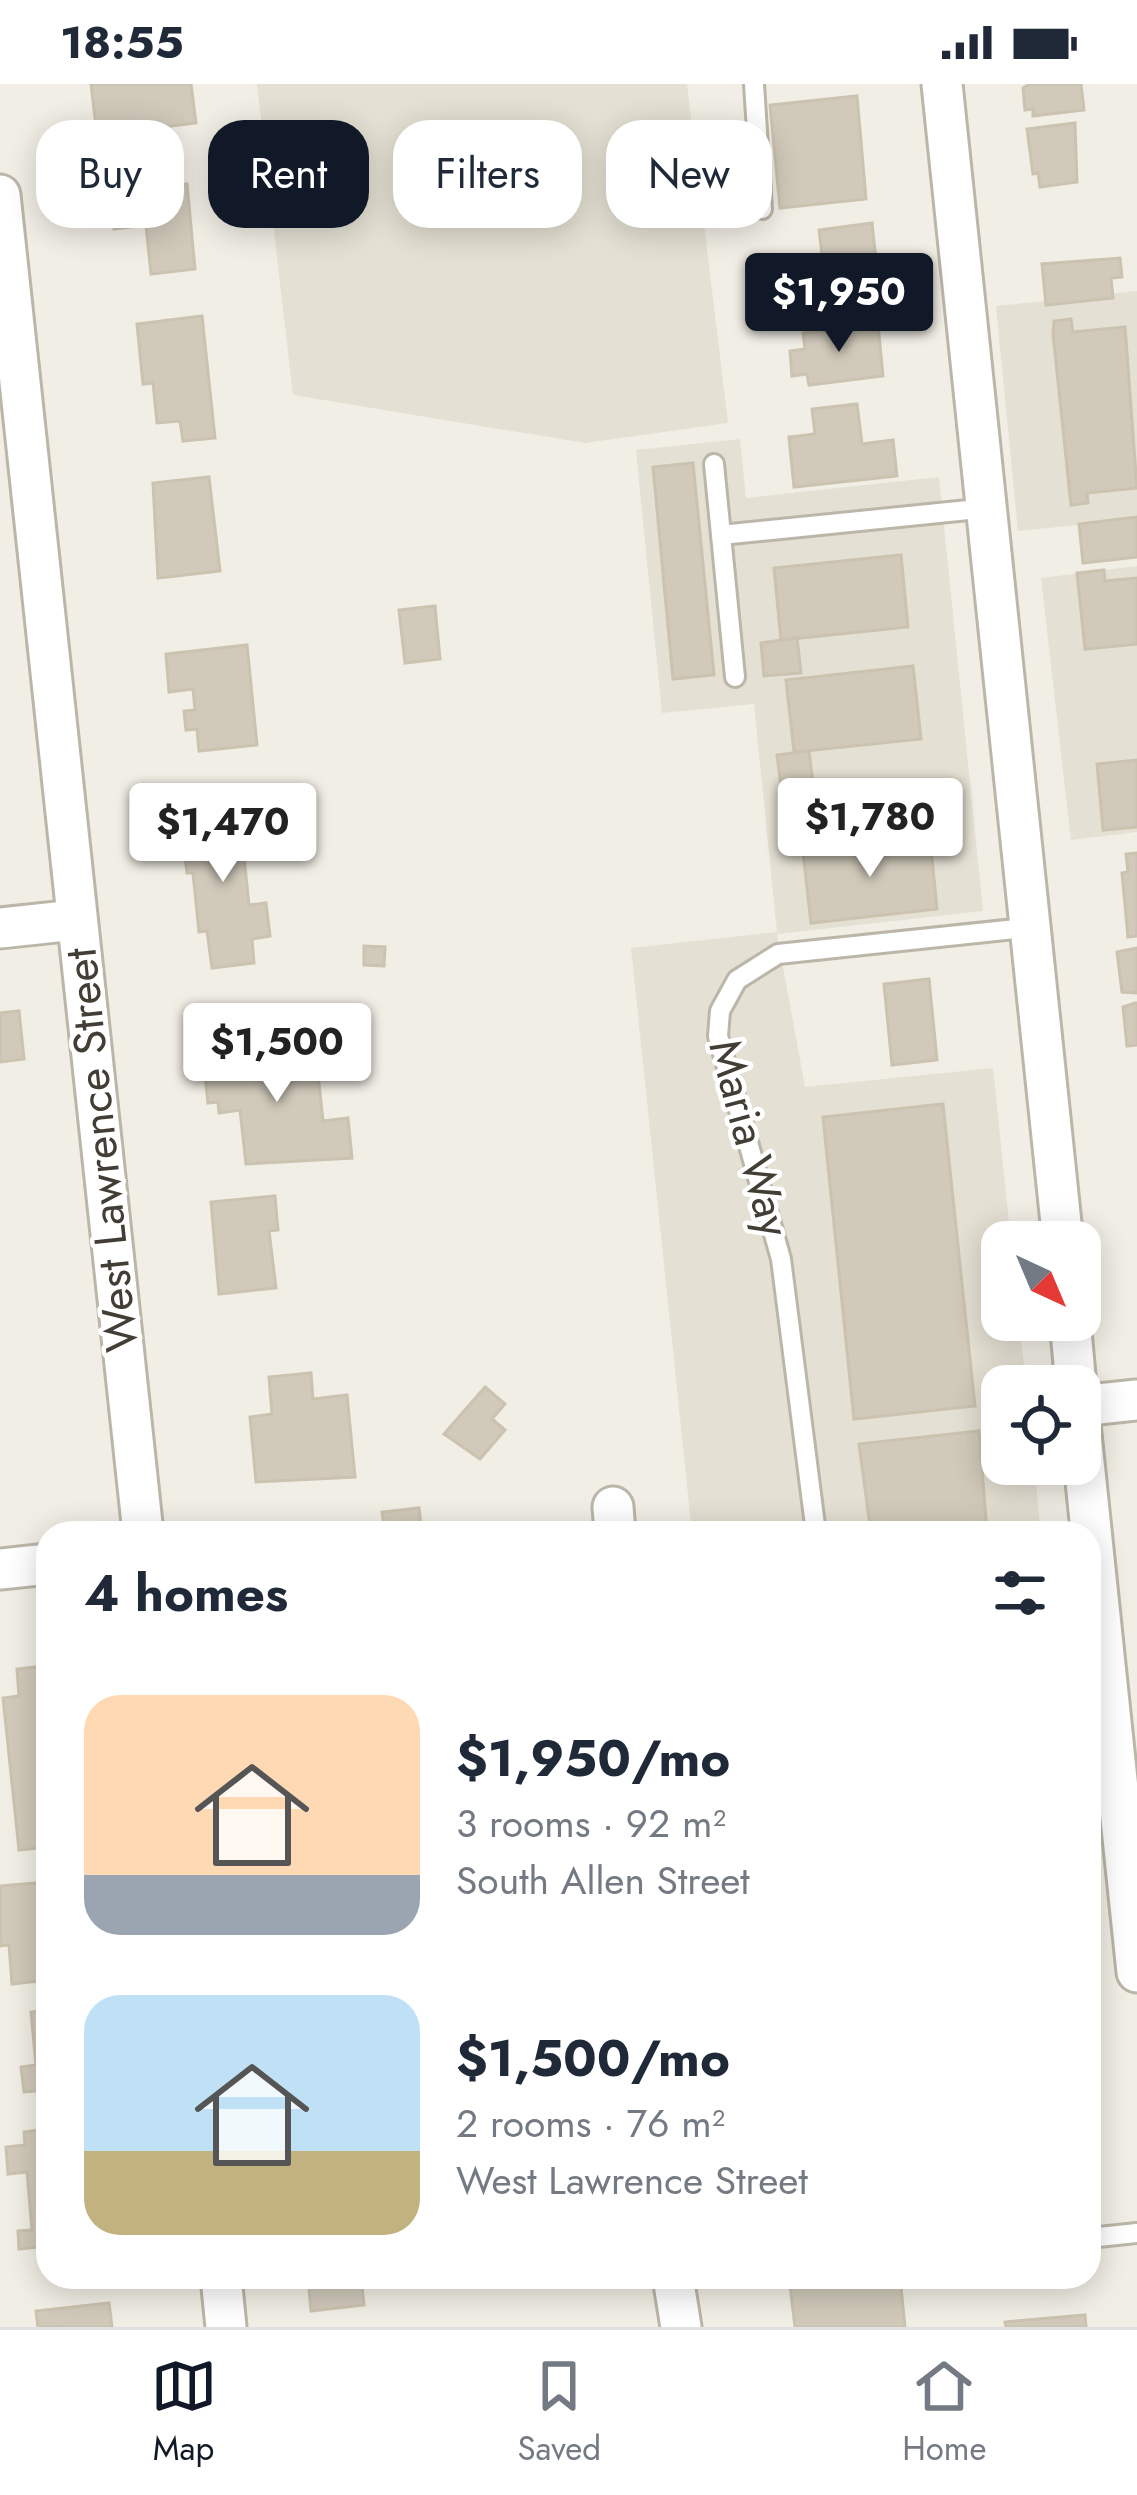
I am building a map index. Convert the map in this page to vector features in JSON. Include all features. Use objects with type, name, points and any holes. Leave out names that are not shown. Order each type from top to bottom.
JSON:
[{"type":"street","points":[[942,84],[1034,927],[1061,1221]]},
{"type":"street","name":"West Lawrence Street","points":[[0,195],[142,1521]]},
{"type":"street","points":[[0,928],[75,920]]},
{"type":"street","points":[[1101,1404],[1137,1400]]},
{"type":"street","points":[[1086,1485],[1090,1521]]},
{"type":"street","points":[[0,1569],[36,1565]]},
{"type":"street","points":[[1101,1626],[1137,1972]]},
{"type":"street","points":[[222,2289],[226,2327]]},
{"type":"street","points":[[675,2289],[681,2327]]},
{"type":"lane","points":[[754,84],[756,120]]},
{"type":"lane","points":[[714,464],[735,677]]},
{"type":"lane","points":[[721,535],[988,508]]},
{"type":"lane","name":"Maria Way","points":[[814,1521],[781,1259],[718,1036],[724,1000],[746,971],[778,954],[1034,927]]},
{"type":"lane","points":[[1101,2237],[1137,2233]]},
{"type":"shaded area","points":[[257,84],[687,84],[691,120],[606,120],[606,228],[704,228],[728,423],[585,443],[293,395],[274,228],[369,228],[369,120],[261,120]]},
{"type":"shaded area","points":[[1137,291],[1137,519],[1018,531],[996,306]]},
{"type":"shaded area","points":[[740,439],[746,498],[939,477],[983,911],[777,934],[805,1087],[993,1068],[1009,1221],[981,1221],[981,1341],[1021,1341],[1024,1365],[981,1365],[981,1485],[1036,1485],[1040,1521],[691,1521],[631,948],[777,932],[754,704],[662,713],[636,450]]},
{"type":"shaded area","points":[[1137,566],[1137,832],[1071,840],[1041,578]]},
{"type":"building","points":[[91,84],[191,84],[196,123],[95,120]]},
{"type":"building","points":[[1081,84],[1084,110],[1033,116],[1033,109],[1025,110],[1023,88]]},
{"type":"building","points":[[857,96],[866,199],[780,208],[770,105]]},
{"type":"building","points":[[1075,123],[1077,182],[1040,187],[1038,173],[1033,174],[1027,129]]},
{"type":"building","points":[[184,184],[195,269],[151,274],[146,228],[184,228]]},
{"type":"building","points":[[872,223],[877,269],[811,275],[808,256],[822,254],[819,230]]},
{"type":"building","points":[[1120,258],[1122,277],[1111,278],[1113,298],[1046,305],[1042,264]]},
{"type":"building","points":[[202,316],[215,438],[183,441],[180,421],[157,423],[153,383],[143,384],[137,324]]},
{"type":"building","points":[[1071,319],[1073,332],[1125,327],[1137,488],[1087,493],[1088,503],[1071,505],[1053,334],[1054,321]]},
{"type":"building","points":[[878,325],[883,376],[809,385],[807,374],[792,376],[790,351],[805,349],[803,333]]},
{"type":"building","points":[[857,404],[862,444],[893,440],[897,476],[794,487],[789,437],[815,434],[812,409]]},
{"type":"building","points":[[693,463],[714,675],[673,679],[653,467]]},
{"type":"building","points":[[209,477],[220,571],[158,578],[153,483]]},
{"type":"building","points":[[1137,517],[1137,557],[1083,563],[1079,524]]},
{"type":"building","points":[[901,555],[908,627],[781,640],[774,568]]},
{"type":"building","points":[[1104,570],[1105,581],[1137,578],[1137,644],[1085,649],[1077,573]]},
{"type":"building","points":[[435,606],[440,659],[405,663],[399,610]]},
{"type":"building","points":[[797,638],[801,673],[764,676],[761,643]]},
{"type":"building","points":[[247,645],[257,745],[199,751],[197,729],[186,730],[184,711],[195,710],[193,689],[169,692],[166,654]]},
{"type":"building","points":[[913,666],[921,739],[794,752],[786,680]]},
{"type":"building","points":[[809,751],[821,850],[790,854],[777,755]]},
{"type":"building","points":[[1137,760],[1137,827],[1103,830],[1097,764]]},
{"type":"building","points":[[245,807],[249,837],[242,838],[249,905],[266,903],[270,936],[252,939],[254,963],[212,968],[207,931],[199,932],[180,814]]},
{"type":"building","points":[[930,838],[937,909],[811,923],[803,852]]},
{"type":"building","points":[[1137,853],[1137,936],[1128,937],[1122,873],[1128,872],[1126,854]]},
{"type":"building","points":[[364,946],[385,947],[384,966],[364,965]]},
{"type":"building","points":[[1137,948],[1137,993],[1122,992],[1117,952]]},
{"type":"building","points":[[929,979],[937,1060],[892,1065],[884,984]]},
{"type":"building","points":[[1137,1003],[1137,1045],[1127,1046],[1123,1007]]},
{"type":"building","points":[[19,1011],[24,1059],[0,1062],[0,1013]]},
{"type":"building","points":[[315,1046],[323,1121],[348,1118],[352,1158],[246,1164],[240,1110],[219,1113],[218,1102],[208,1103],[203,1058]]},
{"type":"building","points":[[943,1104],[975,1406],[854,1419],[823,1117]]},
{"type":"building","points":[[275,1196],[278,1230],[269,1231],[276,1288],[219,1294],[211,1202]]},
{"type":"building","points":[[311,1373],[313,1399],[347,1395],[355,1477],[256,1482],[250,1417],[272,1414],[269,1377]]},
{"type":"building","points":[[485,1387],[505,1404],[492,1419],[505,1430],[480,1459],[444,1434]]},
{"type":"building","points":[[979,1431],[986,1521],[869,1521],[859,1444]]},
{"type":"building","points":[[419,1508],[421,1521],[383,1521],[382,1512]]},
{"type":"building","points":[[36,1667],[36,1848],[19,1850],[3,1698],[19,1696],[17,1669]]},
{"type":"building","points":[[36,1883],[36,1981],[12,1984],[9,1945],[0,1946],[0,1886]]},
{"type":"building","points":[[36,2011],[36,2065],[31,2012]]},
{"type":"building","points":[[36,2065],[36,2091],[24,2092],[21,2067]]},
{"type":"building","points":[[36,2130],[36,2247],[19,2249],[18,2231],[32,2230],[27,2172],[8,2174],[6,2147],[25,2145],[24,2132]]},
{"type":"building","points":[[309,2289],[362,2289],[364,2305],[311,2311]]},
{"type":"building","points":[[790,2289],[901,2289],[905,2327],[795,2327]]},
{"type":"building","points":[[109,2303],[112,2327],[38,2327],[36,2311]]},
{"type":"building","points":[[1085,2315],[1086,2327],[1006,2327],[1005,2322]]}]
